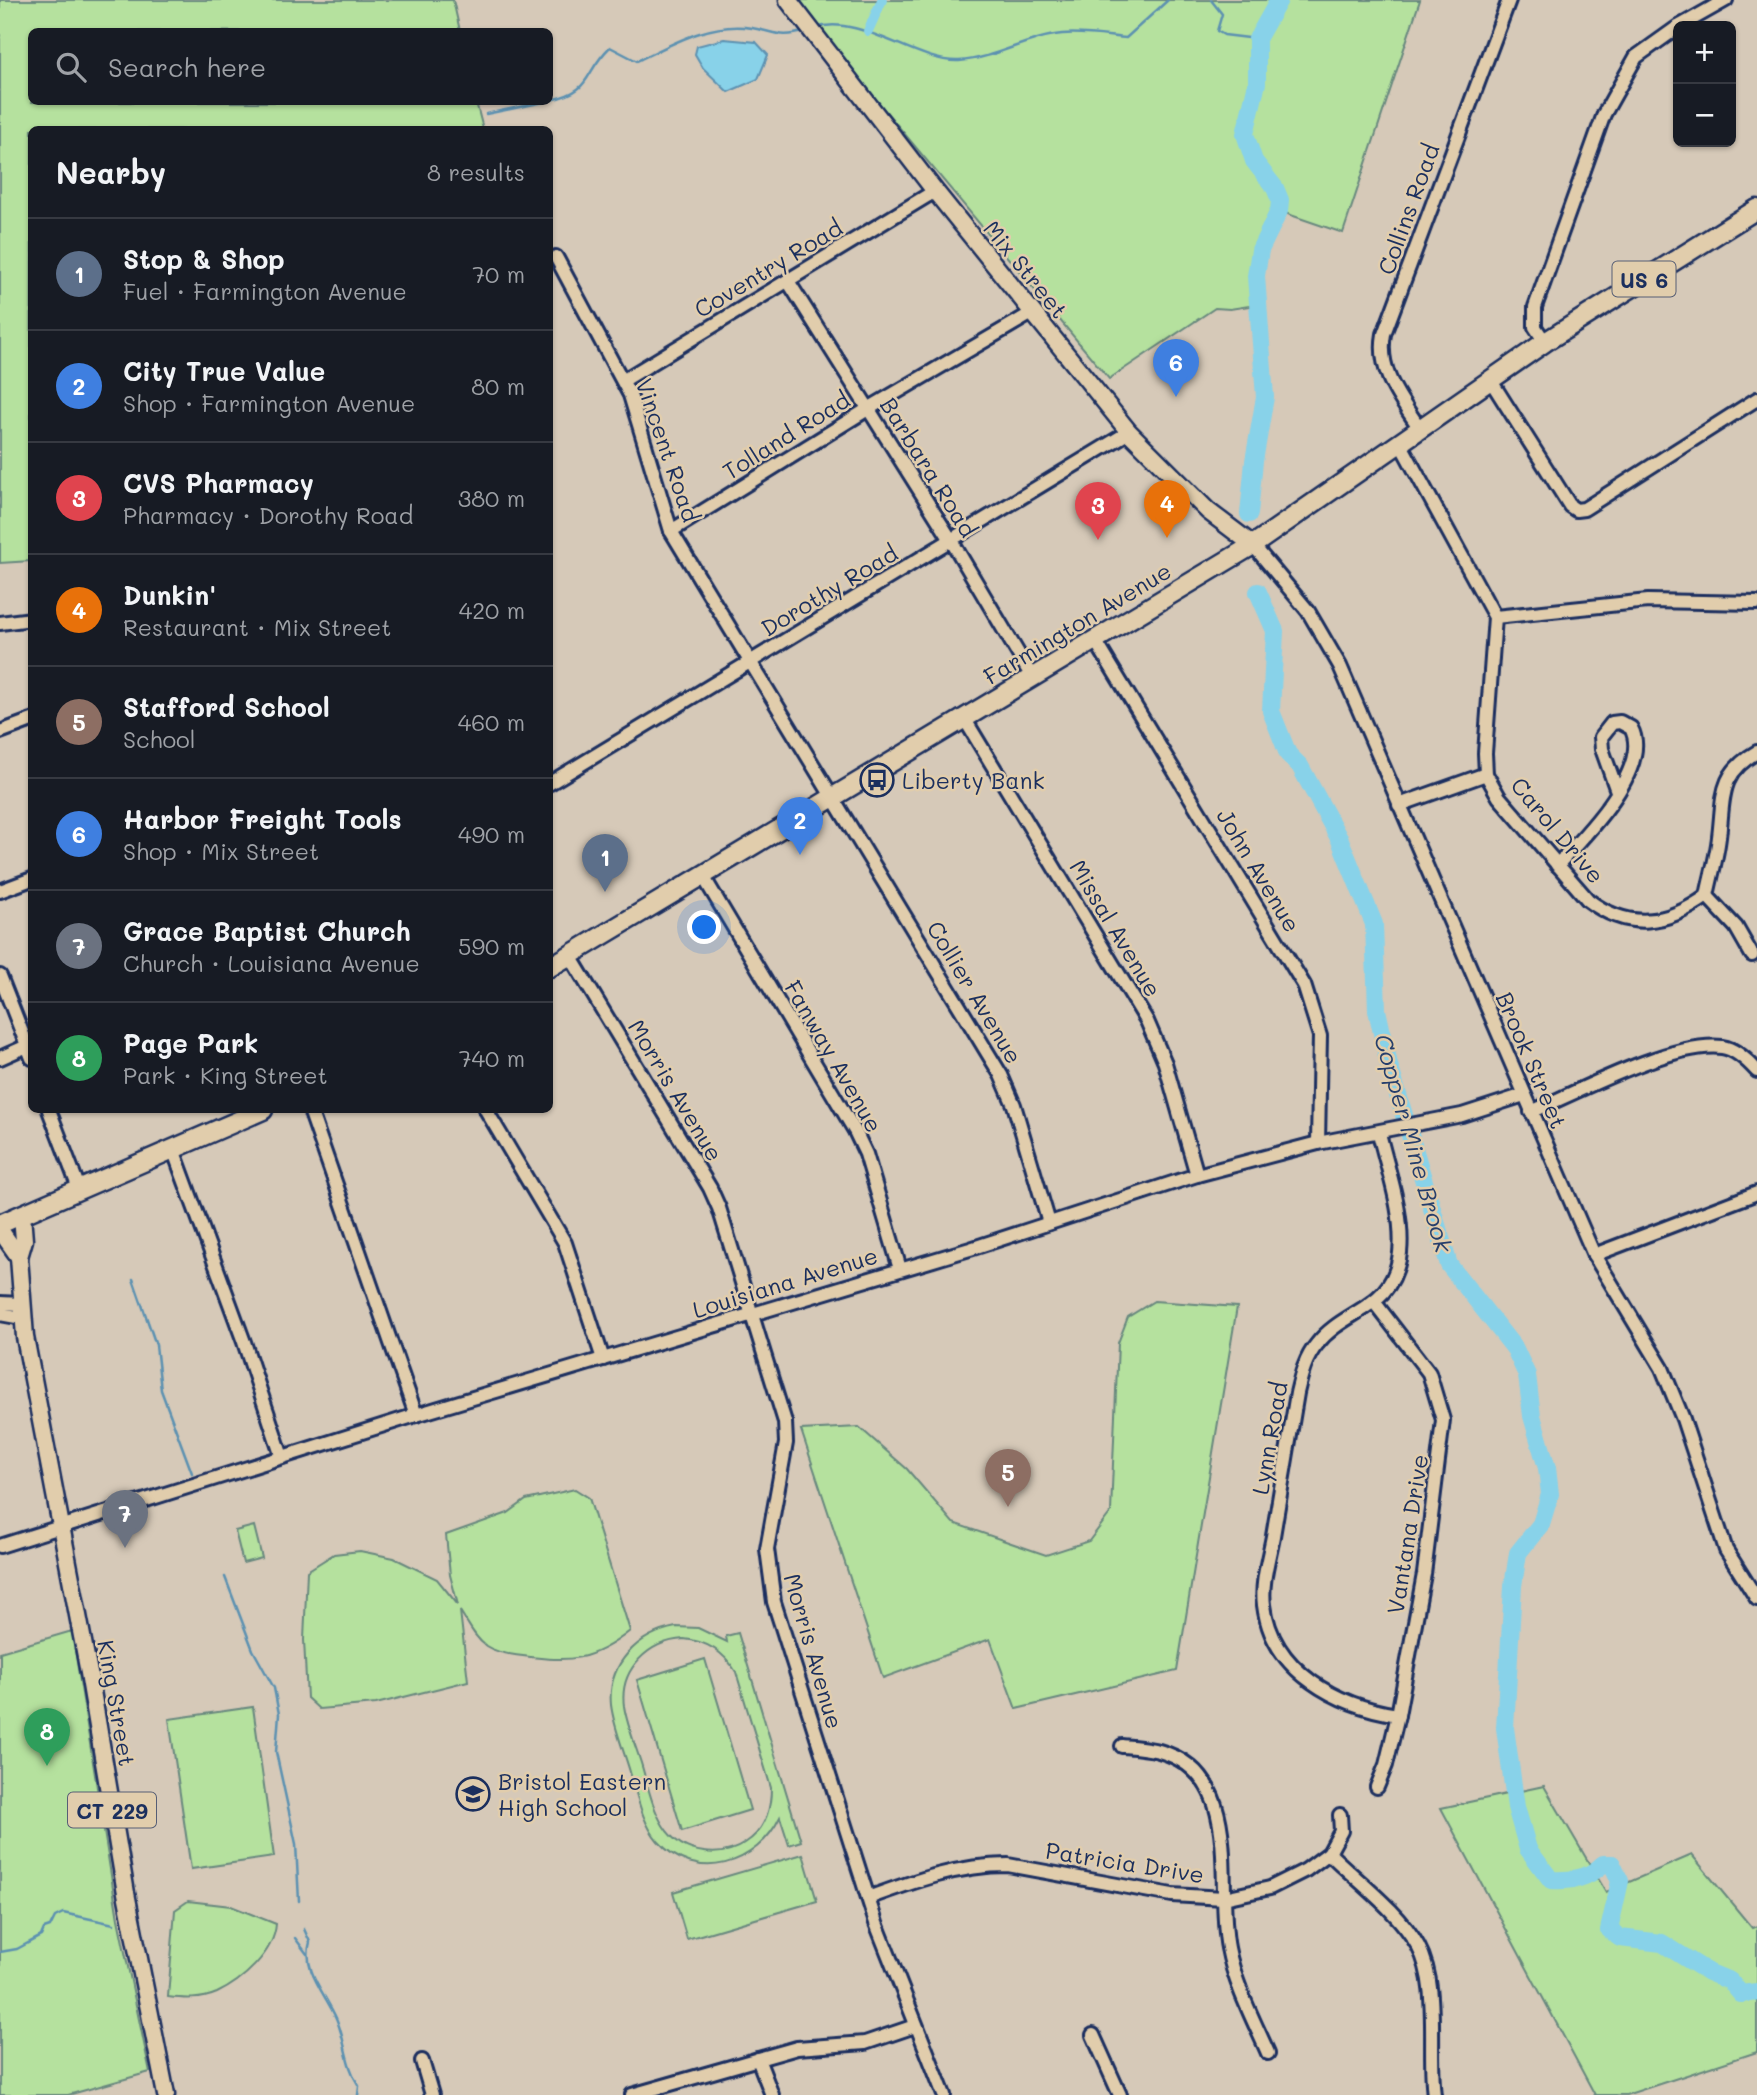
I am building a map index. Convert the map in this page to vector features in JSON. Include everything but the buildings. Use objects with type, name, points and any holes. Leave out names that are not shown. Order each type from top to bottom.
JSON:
[{"type":"highway","name":"Farmington Avenue","points":[[553,965],[1253,545],[1545,342],[1757,209]]},
{"type":"highway","points":[[0,1224],[256,1113]]},
{"type":"main road","name":"Mix Street","points":[[788,0],[935,191],[1129,432],[1208,511],[1253,545]]},
{"type":"main road","name":"King Street","points":[[22,1215],[24,1240],[19,1257],[22,1311],[125,1893],[166,2095]]},
{"type":"main road","points":[[0,1230],[19,1257]]},
{"type":"street","name":"Collins Road","points":[[1420,429],[1385,373],[1382,354],[1384,334],[1509,0]]},
{"type":"street","points":[[1689,21],[1726,0]]},
{"type":"street","points":[[1545,342],[1535,327],[1535,307],[1604,114],[1636,57],[1673,31]]},
{"type":"street","name":"Coventry Road","points":[[624,380],[935,191]]},
{"type":"street","name":"Vincent Road","points":[[556,257],[624,380],[671,531],[833,797]]},
{"type":"street","name":"Barbara Road","points":[[788,281],[951,540],[1032,677]]},
{"type":"street","name":"Tolland Road","points":[[671,531],[867,409],[1032,313]]},
{"type":"street","points":[[1491,381],[1570,506],[1576,510],[1584,509],[1757,399]]},
{"type":"street","name":"Dorothy Road","points":[[553,781],[1129,432]]},
{"type":"street","points":[[1400,443],[1495,617],[1648,601],[1757,603]]},
{"type":"street","name":"Brook Street","points":[[1253,545],[1320,628],[1594,1255],[1662,1368],[1683,1419],[1726,1550],[1757,1599]]},
{"type":"street","name":"Carol Drive","points":[[1495,617],[1486,729],[1486,774],[1499,797],[1588,900],[1605,913],[1625,920],[1645,921],[1668,917],[1689,909],[1707,896]]},
{"type":"street","points":[[0,622],[28,620]]},
{"type":"street","name":"John Avenue","points":[[1095,640],[1304,985],[1320,1036],[1318,1143]]},
{"type":"street","name":"Missal Avenue","points":[[964,718],[1147,1021],[1165,1063],[1197,1175]]},
{"type":"street","points":[[0,732],[28,722]]},
{"type":"street","points":[[1557,865],[1608,811],[1617,791],[1636,743],[1631,728],[1620,722],[1612,723],[1601,737],[1602,749],[1617,791]]},
{"type":"street","points":[[1752,955],[1736,927],[1707,896],[1719,837],[1722,793],[1728,778],[1745,758],[1757,752]]},
{"type":"street","points":[[1399,805],[1486,774]]},
{"type":"street","name":"Collier Avenue","points":[[833,797],[1001,1075],[1014,1105],[1049,1223]]},
{"type":"street","name":"Fanway Avenue","points":[[703,876],[855,1131],[866,1154],[900,1269]]},
{"type":"street","points":[[0,891],[28,880]]},
{"type":"street","name":"Morris Avenue","points":[[570,956],[710,1188],[752,1314],[785,1422],[786,1443],[767,1549],[774,1602],[868,1898],[915,2026],[944,2095]]},
{"type":"street","points":[[0,976],[28,1049]]},
{"type":"street","points":[[1531,1112],[1646,1063],[1689,1050],[1722,1047],[1735,1052],[1757,1071]]},
{"type":"street","points":[[0,1058],[28,1052]]},
{"type":"street","name":"Louisiana Avenue","points":[[0,1546],[1197,1175],[1318,1143],[1417,1126],[1462,1115],[1524,1095]]},
{"type":"street","points":[[50,1113],[80,1191]]},
{"type":"street","points":[[311,1113],[416,1415]]},
{"type":"street","points":[[488,1113],[565,1243],[603,1359]]},
{"type":"street","name":"Lynn Road","points":[[1380,1133],[1397,1212],[1400,1251],[1391,1281],[1375,1303],[1326,1334],[1306,1362],[1293,1420],[1264,1603],[1275,1639],[1291,1665],[1309,1680],[1351,1704],[1398,1715]]},
{"type":"street","points":[[173,1149],[244,1342],[282,1457]]},
{"type":"street","points":[[1594,1255],[1757,1193]]},
{"type":"street","points":[[0,1303],[22,1311]]},
{"type":"street","name":"Vantana Drive","points":[[1375,1303],[1429,1373],[1443,1420],[1426,1560],[1398,1715],[1386,1765],[1377,1787]]},
{"type":"street","points":[[0,1314],[22,1311]]},
{"type":"street","points":[[1122,1746],[1160,1751],[1184,1763],[1203,1780],[1218,1813],[1227,1945],[1231,1964],[1268,2053]]},
{"type":"street","points":[[1340,1815],[1341,1830],[1329,1853],[1399,1921],[1419,1947],[1427,1973],[1434,2095]]},
{"type":"street","name":"Patricia Drive","points":[[868,1898],[937,1874],[996,1865],[1172,1895],[1224,1898],[1270,1888],[1306,1870],[1329,1853]]},
{"type":"street","points":[[632,2095],[797,2048],[834,2048],[865,2043],[915,2026]]},
{"type":"street","points":[[1093,2035],[1120,2095]]},
{"type":"street","points":[[758,2059],[772,2095]]},
{"type":"street","points":[[422,2061],[432,2095]]},
{"type":"green space","points":[[0,0],[453,0],[459,28],[28,28],[28,105],[477,105],[482,126],[28,126],[28,561],[0,563]]},
{"type":"green space","points":[[793,0],[1420,0],[1343,233],[1279,211],[1260,250],[1256,305],[1215,308],[1109,379]]},
{"type":"green space","points":[[1154,1301],[1237,1307],[1177,1671],[1016,1709],[990,1639],[883,1678],[801,1430],[859,1427],[907,1469],[953,1523],[1046,1555],[1089,1541],[1111,1512],[1118,1343],[1128,1317]]},
{"type":"green space","points":[[575,1489],[589,1498],[630,1631],[603,1649],[580,1657],[554,1659],[519,1656],[486,1646],[460,1611],[468,1681],[376,1704],[319,1709],[307,1698],[304,1640],[307,1571],[334,1554],[360,1551],[394,1558],[437,1579],[458,1605],[450,1575],[446,1535],[508,1513],[526,1500]]},
{"type":"green space","points":[[254,1526],[262,1558],[243,1563],[235,1531]]},
{"type":"green space","points":[[676,1627],[698,1628],[727,1642],[726,1636],[738,1633],[801,1841],[789,1845],[780,1817],[757,1847],[742,1857],[708,1865],[673,1855],[652,1834],[617,1731],[611,1705],[611,1690],[614,1676],[628,1653],[649,1636]],"holes":[[[684,1639],[700,1642],[714,1649],[736,1672],[771,1788],[770,1804],[762,1826],[752,1838],[740,1846],[720,1852],[704,1852],[676,1841],[659,1819],[624,1706],[626,1680],[639,1659],[659,1645]]]},
{"type":"green space","points":[[72,1631],[118,1919],[150,2072],[68,2095],[0,2095],[0,1652]]},
{"type":"green space","points":[[705,1659],[750,1810],[682,1831],[637,1680]]},
{"type":"green space","points":[[253,1707],[274,1857],[191,1869],[169,1719]]},
{"type":"green space","points":[[1544,1786],[1606,1892],[1692,1855],[1752,1928],[1757,1926],[1757,2052],[1626,2095],[1595,2095],[1441,1808]]},
{"type":"green space","points":[[803,1854],[817,1901],[687,1939],[673,1892]]},
{"type":"green space","points":[[188,1901],[231,1906],[276,1924],[274,1935],[255,1965],[227,1988],[199,1998],[168,1997],[175,1910]]},
{"type":"water","points":[[724,39],[756,42],[768,55],[758,79],[728,92],[703,68],[695,54],[697,46]]},
{"type":"waterway","points":[[868,31],[882,0]]},
{"type":"waterway","points":[[815,28],[832,25],[850,27],[925,55],[959,61],[1062,34],[1126,38],[1168,0]]},
{"type":"waterway","points":[[1211,0],[1222,14],[1217,31],[1224,35],[1257,39]]},
{"type":"waterway","name":"Copper Mine Brook","points":[[1249,514],[1254,461],[1265,397],[1256,276],[1260,250],[1279,211],[1280,200],[1275,188],[1254,161],[1245,134],[1257,83],[1257,39],[1279,0]]},
{"type":"waterway","points":[[553,99],[574,92],[581,86],[610,47],[637,61],[692,36],[722,28],[752,28],[784,35],[806,31]]},
{"type":"waterway","points":[[486,114],[530,105]]},
{"type":"waterway","name":"Copper Mine Brook","points":[[1258,592],[1275,631],[1271,711],[1288,754],[1300,766],[1340,840],[1374,924],[1377,1010],[1389,1065],[1449,1265],[1515,1349],[1527,1375],[1532,1416],[1547,1468],[1550,1494],[1541,1524],[1518,1553],[1513,1586],[1505,1728],[1516,1807],[1528,1849],[1551,1880],[1579,1878],[1603,1864],[1612,1864],[1620,1881],[1609,1930],[1620,1938],[1662,1943],[1708,1972],[1730,1981],[1741,1994],[1757,1992]]},
{"type":"waterway","points":[[133,1279],[156,1345],[161,1390],[192,1473]]},
{"type":"waterway","points":[[225,1577],[253,1650],[274,1688],[279,1714],[276,1752],[296,1844],[299,1901]]},
{"type":"waterway","points":[[0,1952],[17,1949],[41,1936],[55,1917],[63,1913],[114,1924]]},
{"type":"waterway","points":[[304,1929],[310,1942],[308,1952],[312,1972],[339,2027],[351,2070],[359,2086],[358,2095]]},
{"type":"waterway","points":[[295,1938],[307,1954]]},
{"type":"place","name":"Harbor Freight Tools","points":[[1176,397]]},
{"type":"place","name":"Dunkin'","points":[[1167,538]]},
{"type":"place","name":"CVS Pharmacy","points":[[1098,540]]},
{"type":"place","name":"Liberty Bank","points":[[877,780]]},
{"type":"place","name":"City True Value","points":[[800,855]]},
{"type":"place","name":"Stop & Shop","points":[[605,892]]},
{"type":"place","name":"Stafford School","points":[[1008,1507]]},
{"type":"place","name":"Grace Baptist Church","points":[[125,1548]]},
{"type":"place","name":"Page Park","points":[[47,1766]]},
{"type":"place","name":"Bristol Eastern High School","points":[[473,1794]]}]
